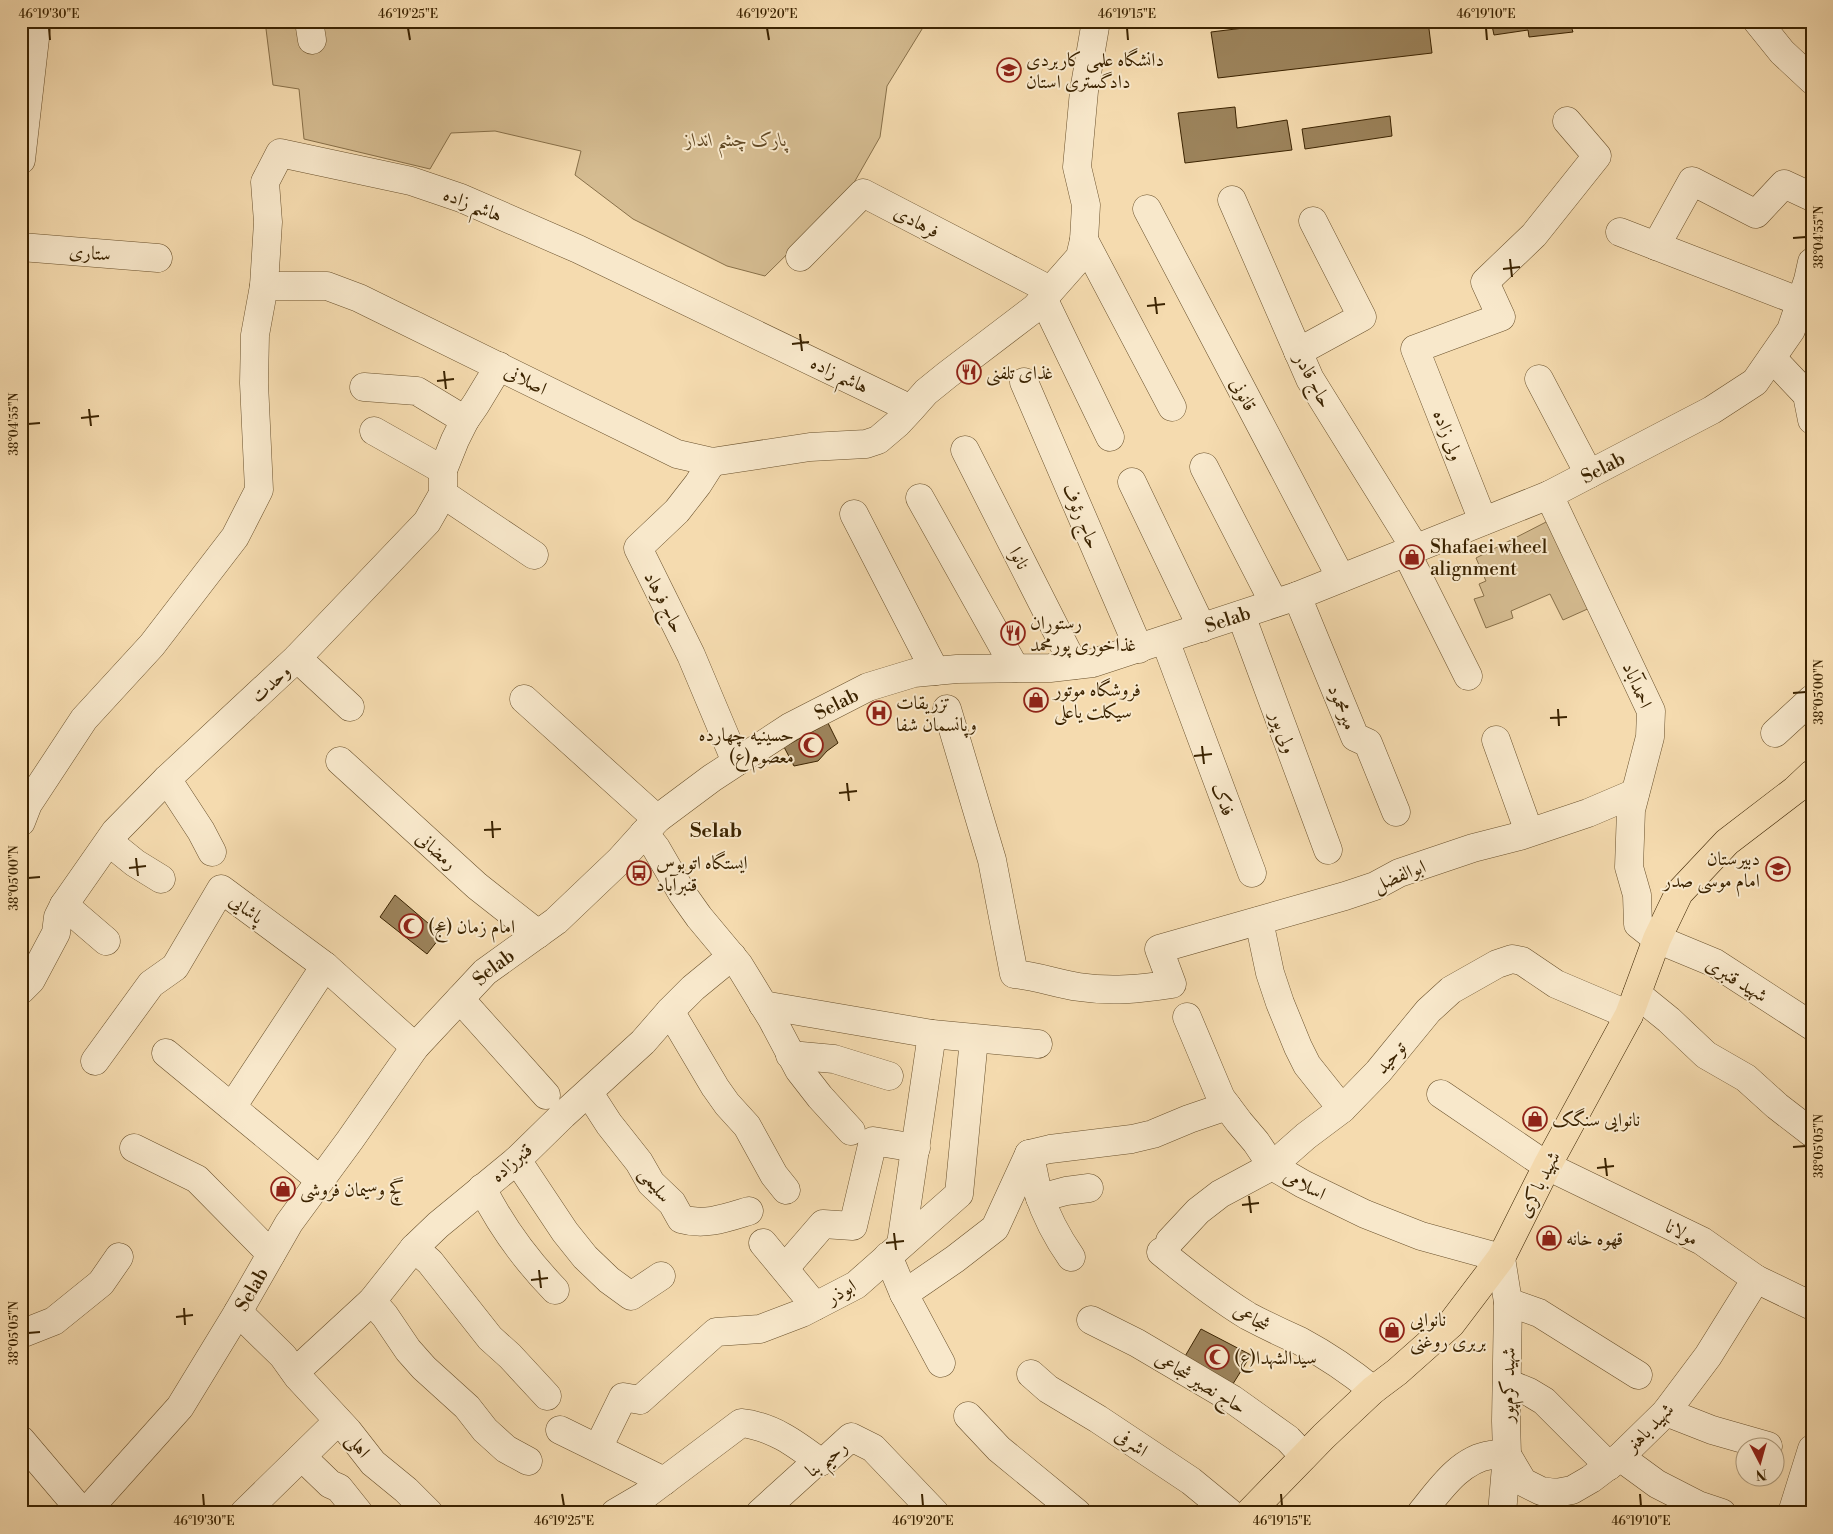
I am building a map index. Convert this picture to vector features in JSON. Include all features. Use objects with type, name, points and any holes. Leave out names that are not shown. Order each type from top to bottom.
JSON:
[{"type":"main road","name":"شهید باکری","points":[[1249,1513],[1304,1456],[1373,1390],[1397,1372],[1451,1324],[1500,1258],[1633,1005],[1657,939],[1680,893],[1727,842],[1795,790],[1812,774]]},
{"type":"street","points":[[21,160],[23,120],[37,21]]},
{"type":"street","points":[[911,409],[926,392],[947,374],[1035,308],[1080,257],[1084,240],[1086,205],[1077,167],[1084,90],[1096,21]]},
{"type":"street","points":[[1757,21],[1782,52],[1812,80]]},
{"type":"street","name":"ولی زاده","points":[[1483,521],[1415,349],[1501,317],[1485,282],[1534,235],[1597,156],[1567,121]]},
{"type":"street","name":"هاشم زاده","points":[[264,286],[268,222],[265,182],[280,153],[411,181],[461,198],[578,249],[911,409]]},
{"type":"street","points":[[1656,246],[1692,181],[1756,214],[1784,184],[1812,198]]},
{"type":"street","name":"فرهادی","points":[[800,258],[863,193],[1047,294]]},
{"type":"street","name":"حاج قادر","points":[[1232,200],[1310,379],[1411,550],[1468,676]]},
{"type":"street","name":"قانونی","points":[[1147,209],[1341,578]]},
{"type":"street","points":[[1298,352],[1362,317],[1313,221]]},
{"type":"street","points":[[1620,232],[1801,302]]},
{"type":"street","points":[[1084,240],[1172,407]]},
{"type":"street","name":"ستاری","points":[[21,247],[158,258]]},
{"type":"street","name":"Selab","points":[[84,1513],[180,1407],[289,1223],[415,1047],[485,972],[564,914],[620,860],[651,826],[736,762],[790,726],[868,687],[914,674],[935,671],[1050,668],[1093,663],[1286,599],[1549,495],[1712,410],[1754,382],[1791,330],[1812,262]]},
{"type":"street","points":[[21,822],[28,804],[84,719],[152,645],[235,537],[259,490],[254,383],[255,335],[264,286]]},
{"type":"street","name":"اصلانی","points":[[264,286],[327,286],[359,298],[677,454],[712,462],[810,447],[866,444],[878,440],[911,409]]},
{"type":"street","points":[[1047,294],[1110,437]]},
{"type":"street","points":[[1772,358],[1808,395],[1812,420]]},
{"type":"street","name":"وحدت","points":[[21,990],[31,980],[56,933],[58,917],[64,905],[110,842],[115,832],[167,779],[297,658],[427,522],[465,420],[499,366]]},
{"type":"street","points":[[1539,379],[1589,474]]},
{"type":"street","name":"حاج رئوف","points":[[1024,382],[1139,649]]},
{"type":"street","points":[[364,387],[417,391],[465,420]]},
{"type":"street","points":[[374,431],[443,482],[534,555]]},
{"type":"street","name":"نانوا","points":[[965,450],[1074,665]]},
{"type":"street","name":"حاج فرهاد","points":[[712,462],[677,511],[638,548],[691,655],[736,762]]},
{"type":"street","name":"میرمحمود","points":[[1204,467],[1286,599],[1355,738],[1368,743],[1396,812]]},
{"type":"street","points":[[1132,482],[1202,628]]},
{"type":"street","name":"احمدآباد","points":[[1549,495],[1651,711],[1650,737],[1631,810],[1629,867],[1637,895],[1638,924],[1657,939]]},
{"type":"street","points":[[920,498],[1015,668]]},
{"type":"street","points":[[854,514],[935,671]]},
{"type":"street","name":"ولی پور","points":[[1241,615],[1328,850]]},
{"type":"street","name":"فدک","points":[[1165,640],[1252,873]]},
{"type":"street","points":[[297,658],[350,707]]},
{"type":"street","points":[[524,699],[651,826],[656,848],[682,893],[699,917],[739,965],[808,1083],[845,1126],[852,1131]]},
{"type":"street","points":[[1775,733],[1812,699]]},
{"type":"street","name":"ابوالفضل","points":[[947,709],[992,860],[1014,974],[1078,987],[1114,991],[1172,984],[1159,949],[1345,896],[1374,886],[1399,873],[1588,813],[1635,793]]},
{"type":"street","points":[[1496,740],[1529,832]]},
{"type":"street","name":"رمضانی","points":[[340,761],[477,886],[538,934]]},
{"type":"street","points":[[167,779],[201,831],[212,852]]},
{"type":"street","points":[[110,842],[135,863],[162,879]]},
{"type":"street","name":"پاشایی","points":[[95,1061],[151,984],[175,968],[221,889],[324,966],[415,1047]]},
{"type":"street","points":[[64,905],[106,941]]},
{"type":"street","points":[[1259,921],[1277,996],[1298,1047],[1308,1065],[1342,1109]]},
{"type":"street","name":"شهید قنبری","points":[[1657,939],[1715,963],[1810,1023]]},
{"type":"street","name":"قنبرزاده","points":[[294,1372],[372,1301],[414,1248],[517,1160],[643,1042],[693,988],[732,956]]},
{"type":"street","name":"توحید","points":[[1166,1246],[1198,1211],[1220,1194],[1272,1166],[1306,1136],[1342,1109],[1378,1072],[1428,1011],[1451,990],[1473,977],[1512,960],[1522,961],[1556,984],[1633,1005],[1669,1020],[1706,1055],[1746,1078],[1777,1106],[1812,1133]]},
{"type":"street","points":[[232,1107],[324,966]]},
{"type":"street","points":[[460,999],[546,1095]]},
{"type":"street","points":[[763,1006],[932,1034],[1038,1044]]},
{"type":"street","points":[[670,1011],[715,1087],[727,1104],[747,1126],[774,1175],[786,1190]]},
{"type":"street","name":"اسلامی","points":[[1187,1017],[1222,1098],[1272,1166],[1303,1184],[1365,1214],[1421,1236],[1500,1258]]},
{"type":"street","points":[[932,1034],[916,1148],[895,1250],[904,1294],[941,1363]]},
{"type":"street","name":"ابوذر","points":[[598,1448],[623,1397],[640,1400],[716,1332],[760,1330],[802,1313],[856,1285],[959,1194],[974,1039]]},
{"type":"street","points":[[166,1052],[320,1180]]},
{"type":"street","points":[[790,1055],[834,1058],[889,1076]]},
{"type":"street","name":"سلیمی","points":[[588,1093],[604,1118],[639,1162],[651,1183],[672,1203],[681,1219],[691,1222],[709,1222],[749,1211]]},
{"type":"street","name":"مولانا","points":[[1442,1094],[1547,1166],[1702,1241],[1756,1279],[1812,1306]]},
{"type":"street","points":[[1029,1154],[1050,1149],[1153,1134],[1227,1106]]},
{"type":"street","points":[[785,1268],[823,1224],[853,1226],[873,1140],[916,1148]]},
{"type":"street","points":[[134,1148],[197,1178],[271,1254]]},
{"type":"street","points":[[1029,1154],[1040,1198],[1058,1237],[1071,1258]]},
{"type":"street","points":[[904,1294],[955,1259],[995,1228],[1029,1154]]},
{"type":"street","points":[[517,1160],[565,1232],[585,1257],[609,1280],[631,1296],[661,1276]]},
{"type":"street","points":[[482,1188],[513,1241],[531,1266],[555,1290]]},
{"type":"street","points":[[1040,1198],[1066,1191],[1089,1188]]},
{"type":"street","points":[[763,1243],[815,1306]]},
{"type":"street","name":"شجاعی","points":[[1166,1246],[1194,1280],[1273,1330],[1323,1354],[1351,1372],[1373,1390]]},
{"type":"street","points":[[414,1248],[430,1262],[490,1338],[510,1356],[547,1396]]},
{"type":"street","points":[[21,1334],[54,1320],[101,1283],[119,1257]]},
{"type":"street","name":"شهید کرم‌پور","points":[[1500,1258],[1508,1302],[1507,1455],[1502,1513]]},
{"type":"street","name":"شهید باهنر","points":[[1507,1455],[1522,1482],[1541,1491],[1556,1493],[1572,1490],[1591,1479],[1614,1461],[1666,1412],[1708,1356],[1756,1279]]},
{"type":"street","points":[[372,1301],[385,1316],[408,1350],[424,1368],[467,1407],[485,1430],[506,1449],[528,1460]]},
{"type":"street","points":[[1508,1302],[1539,1313],[1638,1375]]},
{"type":"street","name":"اهلی","points":[[238,1312],[283,1356],[294,1372],[374,1463],[406,1490],[429,1513]]},
{"type":"street","name":"حاج نصیر شجاعی","points":[[1091,1320],[1137,1343],[1232,1399],[1288,1438],[1304,1456]]},
{"type":"street","name":"اشرفی","points":[[1031,1374],[1048,1389],[1106,1424],[1191,1482],[1230,1513]]},
{"type":"street","points":[[1507,1384],[1529,1392],[1544,1401],[1614,1461],[1698,1505],[1722,1513]]},
{"type":"street","points":[[1666,1412],[1712,1430],[1736,1437]]},
{"type":"street","points":[[968,1416],[999,1449],[1077,1513]]},
{"type":"street","points":[[244,1513],[338,1421]]},
{"type":"street","points":[[615,1513],[644,1496],[741,1423],[752,1424],[776,1432],[797,1444],[820,1462]]},
{"type":"street","points":[[560,1430],[664,1481]]},
{"type":"street","name":"رحیم بنا","points":[[760,1513],[814,1464],[827,1459],[850,1437],[873,1448],[935,1513]]},
{"type":"street","points":[[21,1440],[84,1513]]},
{"type":"street","points":[[1786,1451],[1810,1456],[1792,1513]]},
{"type":"street","points":[[1421,1513],[1458,1471],[1476,1460],[1490,1455],[1507,1455]]},
{"type":"street","points":[[302,1457],[330,1484],[339,1488],[359,1513]]},
{"type":"green space","name":"پارک چشم انداز","points":[[267,21],[927,21],[887,86],[880,137],[847,195],[765,276],[727,266],[633,219],[575,175],[581,151],[495,131],[451,133],[430,169],[304,139],[299,89],[273,85],[266,29]]},
{"type":"green space","points":[[1548,521],[1592,607],[1563,620],[1550,594],[1511,611],[1513,618],[1486,628],[1474,599],[1484,596],[1479,584],[1486,581],[1476,558]]},
{"type":"building","points":[[1301,21],[1428,21],[1432,53],[1218,78],[1211,32]]},
{"type":"building","points":[[1491,21],[1603,21],[1571,26],[1573,32],[1529,37],[1528,30],[1494,35]]},
{"type":"building","points":[[1235,107],[1237,128],[1287,120],[1292,150],[1185,163],[1178,113]]},
{"type":"building","points":[[1390,116],[1392,136],[1305,149],[1302,129]]},
{"type":"building","name":"حسینیه چهارده معصوم(ع)","points":[[828,723],[838,743],[818,761],[794,766],[784,747]]},
{"type":"building","name":"امام زمان (عج)","points":[[395,895],[442,935],[427,954],[380,917]]},
{"type":"building","name":"سیدالشهدا(ع)","points":[[1201,1329],[1251,1355],[1231,1387],[1184,1358]]},
{"type":"place","name":"دانشگاه علمی کاربردی دادگستری استان","points":[[1009,70]]},
{"type":"place","name":"غذای تلفنی","points":[[969,372]]},
{"type":"place","name":"Shafaei wheel alignment","points":[[1412,557]]},
{"type":"place","name":"رستوران غذاخوری پورمحمد","points":[[1013,633]]},
{"type":"place","name":"فروشگاه موتور سیکلت یاعلی","points":[[1036,700]]},
{"type":"place","name":"تزریقات وپانسمان شفا","points":[[879,713]]},
{"type":"place","name":"حسینیه چهارده معصوم(ع)","points":[[811,745]]},
{"type":"place","name":"دبیرستان امام موسی صدر","points":[[1778,869]]},
{"type":"place","name":"ایستگاه اتوبوس قنبرآباد","points":[[639,873]]},
{"type":"place","name":"امام زمان (عج)","points":[[411,926]]},
{"type":"place","name":"نانوایی سنگک","points":[[1535,1119]]},
{"type":"place","name":"گچ وسیمان فروشی","points":[[283,1189]]},
{"type":"place","name":"قهوه خانه","points":[[1549,1238]]},
{"type":"place","name":"نانوایی بربری روغنی","points":[[1392,1330]]},
{"type":"place","name":"سیدالشهدا(ع)","points":[[1217,1357]]},
{"type":"district","name":"Selab","points":[[716,830]]}]
